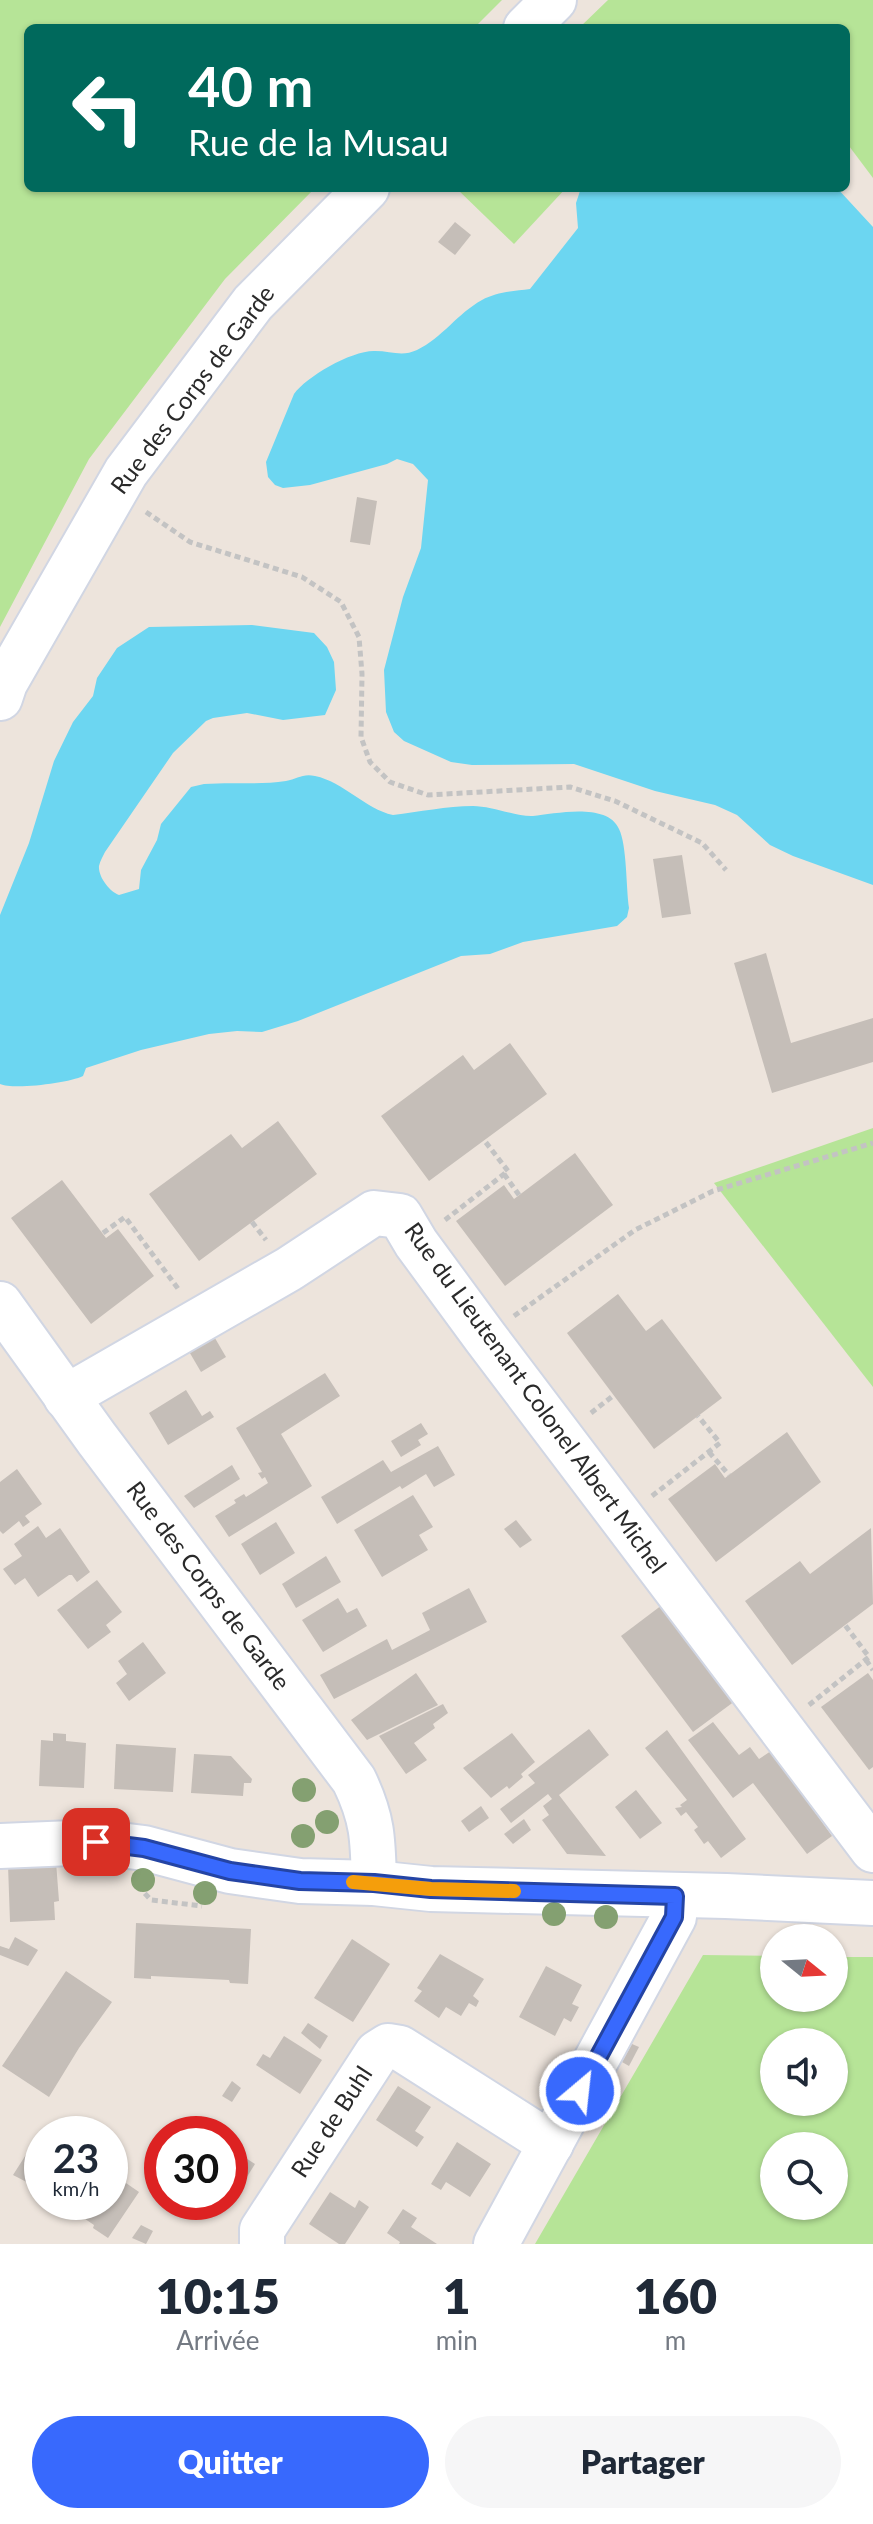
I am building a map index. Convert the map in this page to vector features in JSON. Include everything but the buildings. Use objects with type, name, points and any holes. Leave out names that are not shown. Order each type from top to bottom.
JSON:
[{"type":"street","points":[[530,24],[554,0]]},
{"type":"street","name":"Rue des Corps de Garde","points":[[0,698],[5,683],[126,472],[253,303],[363,192]]},
{"type":"street","name":"Rue du Lieutenant Colonel Albert Michel","points":[[66,1397],[289,1269],[374,1213],[400,1216],[416,1243],[485,1337],[873,1850]]},
{"type":"street","name":"Rue des Corps de Garde","points":[[0,1304],[66,1397],[354,1780],[368,1807],[373,1831],[374,1883]]},
{"type":"street","points":[[0,1846],[96,1842],[144,1848],[230,1871],[300,1881],[374,1883],[431,1889],[873,1903]]},
{"type":"street","points":[[496,2244],[674,1917],[675,1896]]},
{"type":"street","name":"Rue de Buhl","points":[[262,2244],[262,2230],[377,2053],[388,2046],[400,2048],[551,2144]]},
{"type":"path","points":[[115,492],[190,542],[302,577],[341,602],[359,637],[361,737],[370,762],[390,782],[428,795],[570,787],[615,801],[702,843],[726,870]]},
{"type":"path","points":[[416,1243],[508,1171],[484,1140]]},
{"type":"path","points":[[485,1337],[635,1230],[713,1191],[873,1143]]},
{"type":"path","points":[[504,1174],[519,1195]]},
{"type":"path","points":[[103,1233],[125,1217],[201,1320]]},
{"type":"path","points":[[622,1518],[720,1443],[698,1416]]},
{"type":"path","points":[[709,1452],[729,1475]]},
{"type":"path","points":[[780,1728],[869,1657],[845,1625]]},
{"type":"path","points":[[866,1660],[873,1670]]},
{"type":"green space","points":[[0,0],[502,0],[478,24],[24,24],[24,192],[311,192],[225,279],[89,459],[0,627]]},
{"type":"green space","points":[[608,0],[873,0],[873,178],[850,147],[850,24],[583,24]]},
{"type":"green space","points":[[460,192],[562,192],[514,244]]},
{"type":"green space","points":[[873,1128],[873,1387],[714,1183]]},
{"type":"green space","points":[[703,1955],[760,1956],[760,2012],[848,2012],[848,1957],[873,1957],[873,2244],[535,2244]]},
{"type":"water","points":[[580,192],[841,192],[873,227],[873,885],[770,845],[737,815],[715,805],[655,791],[574,764],[472,765],[451,762],[404,741],[394,732],[386,712],[384,670],[403,597],[421,548],[428,480],[413,464],[397,459],[310,485],[283,488],[268,477],[266,462],[294,394],[300,387],[330,366],[354,355],[417,350],[482,300],[530,289],[578,228],[576,203]]},
{"type":"water","points":[[252,625],[314,633],[327,647],[334,662],[336,690],[325,715],[283,720],[247,713],[206,721],[173,753],[105,852],[99,870],[112,891],[119,895],[139,889],[141,870],[157,840],[161,824],[191,787],[276,782],[311,775],[326,779],[373,807],[393,815],[473,806],[527,816],[567,812],[604,815],[613,821],[622,836],[629,908],[627,917],[617,926],[523,942],[490,954],[461,956],[298,1021],[262,1032],[209,1034],[141,1050],[86,1068],[83,1076],[66,1081],[29,1086],[0,1084],[0,915],[29,843],[54,761],[73,722],[93,696],[97,678],[117,648],[149,627]]},
{"type":"slow traffic","points":[[353,1882],[431,1889],[514,1891]]},
{"type":"route","points":[[96,1842],[144,1848],[230,1871],[300,1881],[374,1883],[431,1889],[675,1896],[674,1917],[580,2091]]}]
